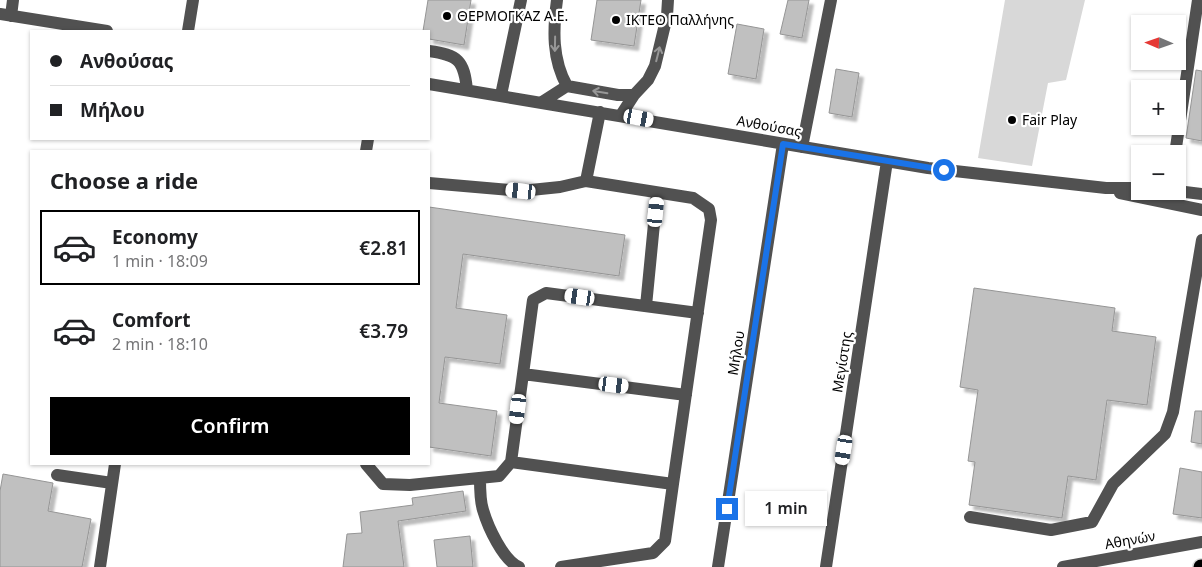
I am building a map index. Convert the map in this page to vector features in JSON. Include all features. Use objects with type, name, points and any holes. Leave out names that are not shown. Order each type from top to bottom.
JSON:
[{"type":"street","points":[[13,0],[5,15],[101,30]]},
{"type":"street","points":[[188,30],[193,0]]},
{"type":"street","points":[[502,95],[521,0]]},
{"type":"street","points":[[557,0],[554,52],[558,70],[566,86]]},
{"type":"street","points":[[622,115],[634,95],[648,80],[655,66],[667,16],[668,0]]},
{"type":"street","points":[[802,147],[831,0]]},
{"type":"street","points":[[1175,145],[1198,0]]},
{"type":"street","points":[[430,51],[448,54],[460,62],[465,73],[468,90]]},
{"type":"street","name":"Ανθούσας","points":[[430,84],[887,161],[976,174],[1106,188],[1131,188]]},
{"type":"street","points":[[542,102],[566,86],[618,95],[634,95]]},
{"type":"street","points":[[586,181],[600,112]]},
{"type":"street","name":"Μήλου","points":[[718,567],[783,144]]},
{"type":"street","name":"Μεγίστης","points":[[826,567],[887,161]]},
{"type":"street","points":[[430,183],[521,191],[560,187],[586,181],[693,198],[709,209],[712,220],[665,541],[653,553],[561,567]]},
{"type":"street","name":"Ανθούσας","points":[[1106,188],[1123,194],[1202,210]]},
{"type":"street","points":[[1186,192],[1202,194]]},
{"type":"street","points":[[646,306],[657,193]]},
{"type":"street","points":[[970,517],[1051,530],[1092,522],[1114,484],[1165,434],[1173,412],[1202,240]]},
{"type":"street","points":[[367,465],[383,484],[410,485],[499,476],[511,462],[533,300],[546,293],[698,313]]},
{"type":"street","points":[[523,374],[686,394]]},
{"type":"street","points":[[511,462],[673,484]]},
{"type":"street","points":[[100,567],[115,465]]},
{"type":"street","points":[[57,475],[112,482]]},
{"type":"street","points":[[480,478],[482,509],[492,535],[512,564],[519,567]]},
{"type":"street","name":"Αθηνών","points":[[1063,567],[1202,542]]},
{"type":"shaded area","name":"Fair Play","points":[[1005,0],[1085,0],[1066,80],[1048,83],[1032,166],[978,158]]},
{"type":"building","name":"ΘΕΡΜΟΓΚΑΖ Α.Ε.","points":[[428,0],[471,0],[464,45],[430,39],[430,30],[423,30]]},
{"type":"building","name":"ΙΚΤΕΟ Παλλήνης","points":[[597,0],[641,0],[634,46],[591,40]]},
{"type":"building","points":[[788,0],[809,0],[802,38],[780,34]]},
{"type":"building","points":[[737,24],[764,29],[756,79],[728,74]]},
{"type":"building","points":[[836,69],[859,73],[852,117],[829,113]]},
{"type":"building","points":[[1196,70],[1202,71],[1202,141],[1186,138]]},
{"type":"building","points":[[430,207],[625,235],[619,276],[463,254],[456,308],[507,315],[500,364],[445,357],[439,403],[497,411],[491,456],[430,447]]},
{"type":"building","points":[[974,288],[1115,308],[1112,331],[1156,337],[1147,405],[1107,400],[1096,480],[1068,476],[1062,518],[969,505],[975,462],[968,461],[978,390],[960,387]]},
{"type":"building","points":[[1195,411],[1202,411],[1202,444],[1191,442]]},
{"type":"building","points":[[1180,468],[1202,472],[1202,518],[1173,514]]},
{"type":"building","points":[[3,474],[53,483],[48,511],[91,519],[82,567],[0,567],[0,491]]},
{"type":"building","points":[[463,491],[466,511],[398,521],[404,567],[343,567],[347,534],[362,533],[360,512],[413,505],[412,498]]},
{"type":"building","points":[[470,536],[473,567],[437,567],[434,540]]},
{"type":"place","name":"ΘΕΡΜΟΓΚΑΖ Α.Ε.","points":[[447,16]]},
{"type":"place","name":"ΙΚΤΕΟ Παλλήνης","points":[[616,20]]},
{"type":"place","name":"Fair Play","points":[[1012,120]]},
{"type":"route","points":[[727,509],[783,144],[944,170]]}]
